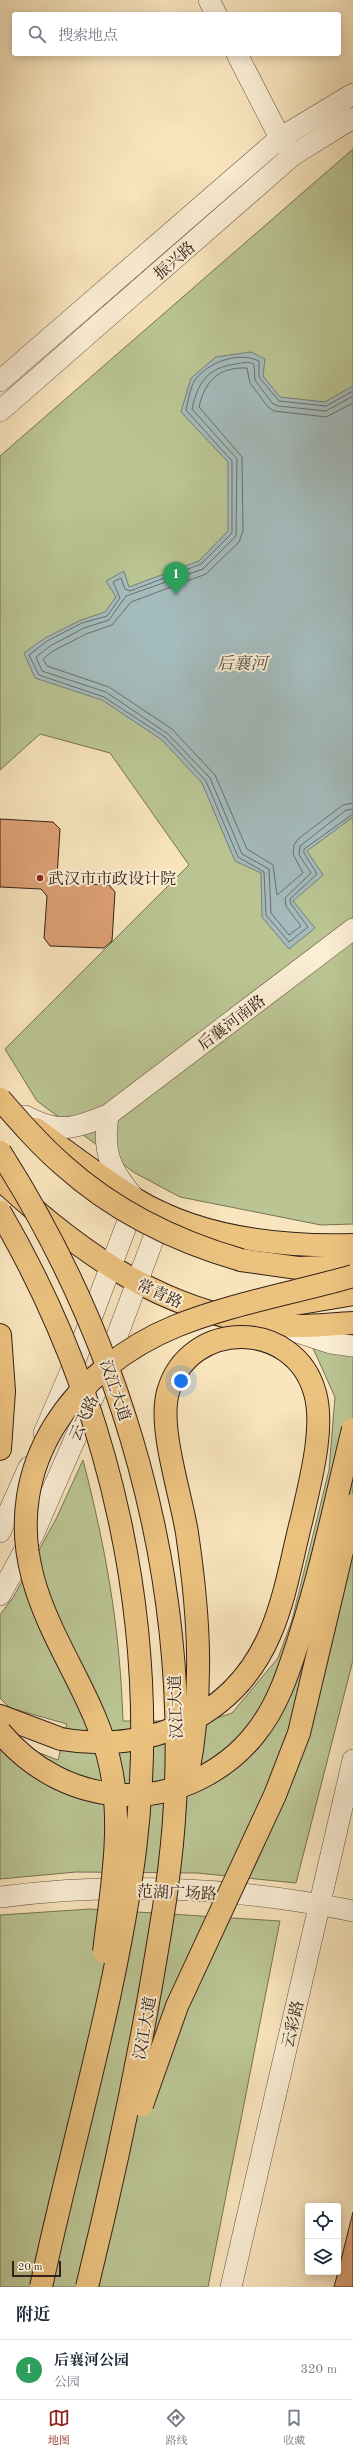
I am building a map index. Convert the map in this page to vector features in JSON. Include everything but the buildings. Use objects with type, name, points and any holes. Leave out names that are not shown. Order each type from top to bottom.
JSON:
[{"type":"main road","points":[[0,1099],[76,1159],[136,1200],[163,1213],[185,1222],[242,1237],[300,1245],[353,1245]]},
{"type":"main road","points":[[0,1099],[43,1146],[83,1182],[128,1214],[155,1228],[211,1252],[241,1260],[298,1268],[353,1266]]},
{"type":"main road","name":"汉江大道","points":[[0,1152],[44,1226],[88,1316],[123,1409],[150,1505],[168,1604],[174,1661],[177,1754],[171,1854],[136,2071],[87,2287]]},
{"type":"main road","name":"常青路","points":[[0,1179],[29,1205],[111,1267],[136,1283],[180,1304],[214,1315],[279,1326],[353,1323]]},
{"type":"main road","name":"汉江大道","points":[[0,1212],[37,1279],[58,1325],[93,1418],[119,1515],[135,1610],[142,1706],[141,1761],[135,1843],[114,1974],[41,2287]]},
{"type":"main road","points":[[88,2086],[112,1886],[116,1823],[115,1794],[111,1767],[94,1715],[42,1604],[32,1573],[26,1519],[31,1480],[36,1463],[51,1429],[74,1398],[97,1375],[136,1346],[173,1327],[220,1310],[353,1276]]},
{"type":"main road","points":[[214,1315],[251,1312],[353,1294]]},
{"type":"main road","points":[[0,1335],[4,1391],[0,1448]]},
{"type":"main road","points":[[0,1716],[61,1739],[83,1743],[141,1740],[177,1728],[194,1719],[200,1715],[205,1712],[225,1696],[243,1678],[261,1652],[276,1617],[285,1589],[307,1495],[318,1420],[315,1393],[311,1380],[295,1358],[285,1350],[273,1343],[254,1338],[233,1337],[220,1340],[197,1351],[187,1360],[176,1375],[168,1393],[166,1418],[187,1530],[195,1593],[199,1642],[199,1702],[198,1709],[198,1717],[195,1739],[171,1854]]},
{"type":"main road","points":[[0,1732],[24,1756],[55,1777],[92,1791],[112,1794],[132,1795],[172,1789],[209,1773],[226,1762],[255,1734],[267,1718],[284,1680],[309,1606],[353,1429]]},
{"type":"main road","points":[[101,2230],[151,2076],[177,2006],[275,1795],[299,1733],[353,1505]]},
{"type":"street","points":[[209,0],[215,12]]},
{"type":"street","points":[[238,56],[280,138],[293,155]]},
{"type":"street","name":"振兴路","points":[[0,381],[280,138],[353,94]]},
{"type":"street","name":"振兴路","points":[[0,411],[293,155],[353,118]]},
{"type":"street","name":"后襄河南路","points":[[0,1099],[44,1126],[65,1128],[86,1124],[108,1115],[353,929]]},
{"type":"street","points":[[108,1115],[105,1135],[109,1160],[122,1183],[136,1200]]},
{"type":"street","name":"云飞路","points":[[0,1532],[73,1366],[136,1200]]},
{"type":"street","name":"云飞路","points":[[0,1595],[33,1535],[101,1379],[163,1213]]},
{"type":"street","points":[[279,1326],[330,1343],[353,1346]]},
{"type":"street","name":"云彩路","points":[[231,2287],[353,1760]]},
{"type":"street","name":"范湖广场路","points":[[0,1897],[35,1893],[93,1890],[198,1890],[319,1904],[353,1910]]},
{"type":"green space","points":[[353,149],[353,1224],[321,1225],[180,1197],[135,1173],[37,1101],[5,1049],[189,865],[110,753],[40,734],[0,770],[0,456]]},
{"type":"green space","points":[[312,1346],[353,1356],[353,1660],[296,1883],[197,1873],[76,1872],[0,1879],[0,1738],[58,1760],[67,1724],[10,1708],[0,1698],[0,1615],[14,1596],[56,1519],[83,1460],[99,1525],[115,1621],[119,1654],[123,1721],[207,1721],[232,1713],[278,1658],[292,1620],[329,1470],[335,1397]]},
{"type":"green space","points":[[90,1909],[280,1921],[208,2287],[0,2287],[0,1915]]},
{"type":"water","name":"后襄河","points":[[251,352],[265,359],[263,376],[280,397],[325,402],[353,386],[353,817],[307,851],[323,875],[293,901],[315,928],[289,949],[262,917],[261,873],[235,861],[202,783],[162,740],[102,700],[35,678],[24,653],[45,638],[81,620],[105,612],[116,597],[106,581],[124,571],[129,587],[199,561],[228,531],[228,462],[181,412],[191,378],[216,357]]},
{"type":"place","name":"后襄河公园","points":[[176,595]]},
{"type":"place","name":"武汉市市政设计院","points":[[40,878]]}]
